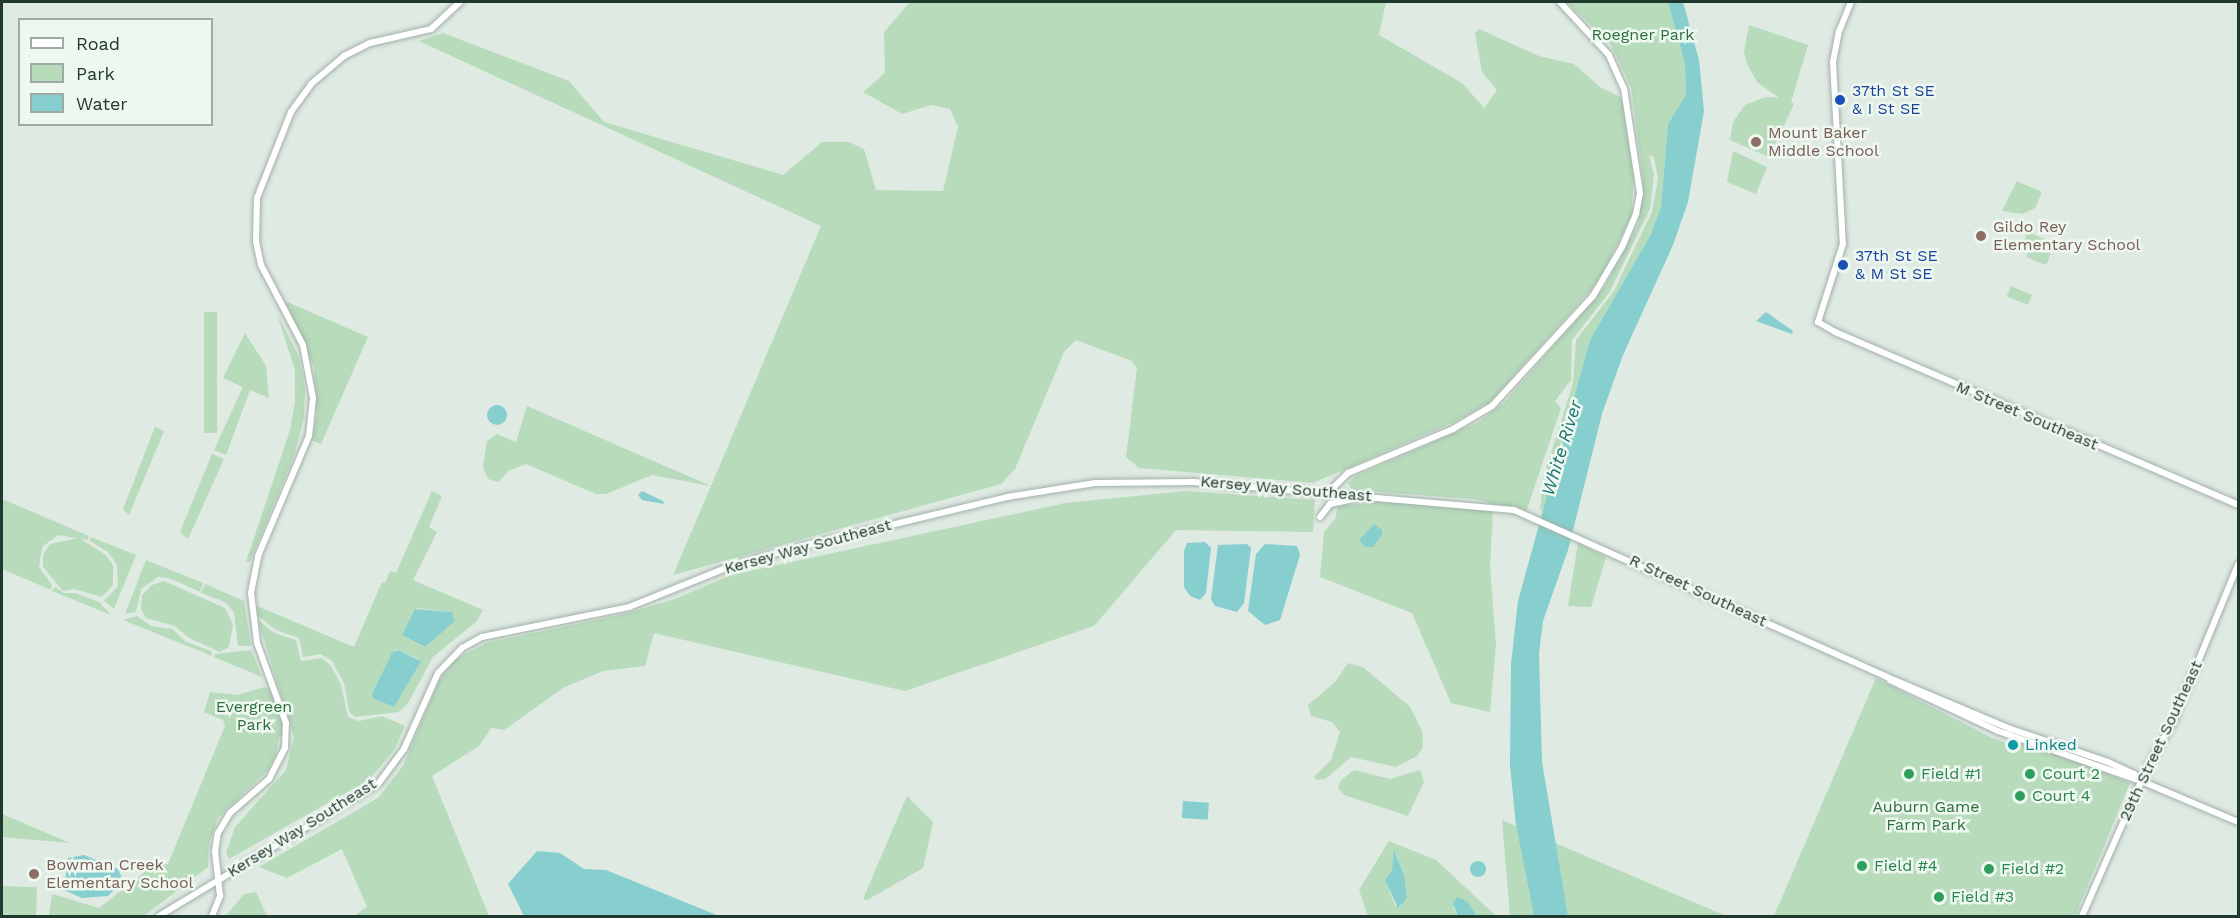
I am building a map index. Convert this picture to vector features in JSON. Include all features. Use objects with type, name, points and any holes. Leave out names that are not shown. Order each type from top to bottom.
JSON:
[{"type":"street","points":[[212,916],[219,901],[215,851],[222,825],[236,807],[269,779],[285,748],[286,723],[256,644],[251,593],[258,556],[309,436],[313,398],[303,345],[261,265],[255,224],[257,198],[291,112],[311,84],[344,56],[370,43],[431,29],[460,2]]},
{"type":"street","points":[[1328,493],[1348,473],[1453,429],[1492,406],[1593,296],[1627,237],[1638,208],[1639,182],[1622,82],[1603,47],[1560,2]]},
{"type":"street","name":"M Street Southeast","points":[[1851,2],[1839,31],[1833,62],[1836,161],[1844,234],[1818,322],[1834,332],[2238,505]]},
{"type":"street","name":"Kersey Way Southeast","points":[[159,916],[378,784],[404,749],[438,673],[462,648],[482,637],[629,607],[755,558],[1007,498],[1095,483],[1146,480],[1508,508]]},
{"type":"street","points":[[1320,516],[1338,501],[1369,496]]},
{"type":"street","name":"R Street Southeast","points":[[1508,508],[1887,677],[1909,691],[2002,732],[2141,781],[2238,822]]},
{"type":"street","name":"29th Street Southeast","points":[[2082,916],[2141,781],[2174,720],[2238,565]]},
{"type":"green space","points":[[910,2],[1386,2],[1379,35],[1462,83],[1484,108],[1497,90],[1482,72],[1475,33],[1479,29],[1539,56],[1574,64],[1600,87],[1622,98],[1634,176],[1631,217],[1599,281],[1491,401],[1456,421],[1313,483],[1139,468],[1126,457],[1137,368],[1132,361],[1076,340],[1064,352],[1015,469],[1001,484],[673,575],[821,226],[419,41],[443,33],[569,81],[604,122],[783,175],[822,142],[849,142],[864,149],[876,190],[943,191],[958,127],[950,109],[931,105],[902,114],[863,92],[885,73],[884,32]]},
{"type":"green space","name":"Roegner Park","points":[[1567,2],[1668,2],[1685,64],[1686,96],[1668,124],[1661,207],[1650,236],[1590,340],[1543,512],[1540,510],[1544,475],[1573,383],[1576,340],[1614,291],[1652,212],[1658,179],[1654,157],[1649,155],[1654,175],[1650,209],[1609,293],[1572,340],[1571,380],[1555,401],[1561,408],[1526,512],[1474,499],[1352,490],[1348,483],[1356,476],[1477,423],[1503,404],[1604,288],[1639,222],[1643,178],[1631,87],[1611,45]]},
{"type":"green space","points":[[1749,25],[1808,45],[1791,102],[1794,104],[1769,157],[1730,140],[1733,122],[1745,105],[1765,97],[1779,98],[1757,82],[1747,64],[1744,52]]},
{"type":"green space","points":[[1733,151],[1767,167],[1756,194],[1727,182]]},
{"type":"green space","points":[[2017,181],[2042,192],[2035,208],[2023,214],[2002,211]]},
{"type":"green space","points":[[2027,232],[2055,243],[2046,265],[2026,257],[2031,245],[2025,242]]},
{"type":"green space","points":[[2011,286],[2032,295],[2028,305],[2007,296]]},
{"type":"green space","points":[[285,301],[368,337],[321,444],[312,440],[317,415],[314,367]]},
{"type":"green space","points":[[204,312],[217,312],[217,433],[204,433]]},
{"type":"green space","points":[[277,314],[299,357],[305,389],[304,418],[294,456],[250,561],[246,562],[290,430],[295,402],[295,370]]},
{"type":"green space","points":[[245,333],[266,366],[269,398],[250,390],[226,455],[214,450],[243,387],[223,378]]},
{"type":"green space","points":[[527,406],[711,486],[652,475],[606,494],[596,494],[526,464],[508,471],[499,482],[488,479],[483,467],[487,441],[497,434],[516,442]]},
{"type":"green space","points":[[155,427],[164,431],[129,515],[123,509]]},
{"type":"green space","points":[[212,454],[224,459],[188,539],[180,532]]},
{"type":"green space","points":[[432,491],[442,496],[429,527],[437,532],[413,580],[483,610],[477,621],[433,657],[408,703],[399,712],[355,717],[349,711],[344,683],[332,661],[321,654],[303,657],[299,638],[276,630],[257,615],[257,606],[354,647],[382,582],[385,583],[390,571],[396,573]],"holes":[[[417,608],[452,612],[455,621],[424,647],[402,635]],[[396,649],[419,659],[394,707],[374,699]]]},
{"type":"green space","points":[[1185,491],[1315,500],[1313,532],[1176,530],[1094,626],[905,691],[654,633],[645,666],[603,671],[563,688],[504,730],[491,728],[479,746],[432,776],[489,916],[354,916],[367,907],[342,849],[287,878],[259,867],[378,798],[403,766],[438,683],[454,660],[486,643],[624,614],[675,599],[731,575],[1066,503]]},
{"type":"green space","points":[[2,499],[89,536],[87,540],[58,535],[42,547],[39,567],[52,585],[51,590],[2,569]]},
{"type":"green space","points":[[1379,502],[1493,509],[1490,567],[1496,644],[1490,712],[1451,703],[1412,613],[1320,577],[1324,532],[1335,519],[1338,506]]},
{"type":"green space","points":[[91,537],[136,555],[114,609],[104,601],[118,586],[117,565],[108,552],[90,541]]},
{"type":"green space","points":[[79,538],[106,555],[113,565],[113,585],[102,597],[74,589],[63,591],[43,567],[43,555],[50,544]]},
{"type":"green space","points":[[1578,543],[1606,557],[1591,607],[1568,606]]},
{"type":"green space","points":[[146,560],[203,583],[200,592],[169,578],[158,577],[141,589],[136,612],[125,614]]},
{"type":"green space","points":[[164,581],[225,608],[233,625],[229,647],[220,652],[189,638],[175,626],[146,618],[141,609],[142,595],[152,585]]},
{"type":"green space","points":[[205,584],[244,601],[251,646],[238,646],[234,612],[225,602],[201,593]]},
{"type":"green space","points":[[55,587],[64,593],[75,593],[99,602],[111,615],[52,591]]},
{"type":"green space","points":[[137,616],[151,626],[172,629],[186,642],[211,651],[212,656],[123,620]]},
{"type":"green space","points":[[258,620],[274,633],[296,640],[301,661],[322,658],[331,666],[341,685],[348,717],[359,721],[382,716],[405,726],[394,750],[370,779],[229,859],[226,853],[235,827],[286,770],[294,737]]},
{"type":"green space","points":[[251,650],[262,677],[214,657],[215,654]]},
{"type":"green space","points":[[1348,663],[1364,668],[1410,707],[1422,731],[1423,747],[1417,756],[1396,767],[1351,757],[1325,779],[1316,780],[1314,777],[1331,760],[1340,732],[1332,722],[1311,716],[1308,705],[1335,682]]},
{"type":"green space","name":"Auburn Game Farm Park","points":[[1876,678],[1992,738],[2009,744],[2013,740],[2079,762],[2130,783],[2075,916],[1774,916]]},
{"type":"green space","name":"Evergreen Park","points":[[265,687],[270,689],[282,721],[283,736],[279,737],[276,755],[268,770],[218,818],[209,844],[208,867],[144,916],[49,916],[52,894],[99,908],[152,866],[168,864],[225,726],[223,720],[204,712],[210,692],[237,695]]},
{"type":"green space","points":[[1354,770],[1390,779],[1420,770],[1424,782],[1408,816],[1344,795],[1338,788],[1341,780]]},
{"type":"green space","points":[[907,796],[933,822],[923,868],[867,900],[863,899]]},
{"type":"green space","points":[[2,814],[70,843],[2,837]]},
{"type":"green space","points":[[1502,820],[1516,826],[1534,916],[1510,916]]},
{"type":"green space","points":[[1389,841],[1436,860],[1496,916],[1477,916],[1467,901],[1453,907],[1458,916],[1368,916],[1359,890]],"holes":[[[1395,852],[1403,872],[1396,907],[1385,880],[1392,870]]]},
{"type":"green space","points":[[1555,843],[1726,916],[1568,916]]},
{"type":"green space","points":[[2,886],[37,887],[36,916],[2,916]]},
{"type":"green space","points":[[256,892],[267,916],[226,916],[244,894]]},
{"type":"water","name":"White River","points":[[1668,2],[1683,2],[1699,60],[1704,111],[1688,202],[1673,245],[1623,355],[1602,414],[1568,550],[1543,621],[1539,653],[1542,762],[1568,916],[1534,916],[1516,826],[1510,765],[1511,664],[1518,601],[1590,340],[1650,236],[1661,207],[1668,124],[1686,95],[1685,64]]},
{"type":"water","points":[[1766,312],[1793,331],[1792,334],[1756,321]]},
{"type":"water","points":[[493,405],[501,405],[507,411],[507,419],[501,425],[493,425],[487,419],[487,411]]},
{"type":"water","points":[[642,491],[663,501],[664,504],[642,500],[638,495]]},
{"type":"water","points":[[1374,524],[1382,530],[1382,535],[1373,547],[1365,547],[1359,540]]},
{"type":"water","points":[[1205,542],[1211,548],[1206,593],[1200,600],[1190,596],[1184,587],[1184,551],[1187,543]]},
{"type":"water","points":[[1247,544],[1251,548],[1244,603],[1237,612],[1215,606],[1211,599],[1218,545]]},
{"type":"water","points":[[1265,544],[1297,546],[1300,555],[1280,620],[1265,625],[1248,611],[1256,554]]},
{"type":"water","points":[[415,609],[452,612],[455,621],[425,647],[402,635]]},
{"type":"water","points":[[398,650],[421,661],[394,707],[374,699],[372,694],[392,653]]},
{"type":"water","points":[[1183,801],[1209,803],[1208,820],[1182,818]]},
{"type":"water","points":[[1394,850],[1404,875],[1407,898],[1398,908],[1385,880],[1392,870]]},
{"type":"water","points":[[537,851],[560,853],[584,869],[606,870],[719,916],[524,916],[508,884]]},
{"type":"water","points":[[84,855],[118,869],[123,880],[108,896],[82,898],[64,890],[68,858]]},
{"type":"water","points":[[1475,861],[1481,861],[1486,869],[1484,875],[1475,877],[1470,872],[1470,866]]},
{"type":"water","points":[[1457,897],[1467,901],[1477,916],[1458,916],[1453,904]]},
{"type":"place","name":"37th St SE & I St SE","points":[[1840,100]]},
{"type":"place","name":"Mount Baker Middle School","points":[[1756,142]]},
{"type":"place","name":"Gildo Rey Elementary School","points":[[1981,236]]},
{"type":"place","name":"37th St SE & M St SE","points":[[1843,265]]},
{"type":"place","name":"Linked","points":[[2013,745]]},
{"type":"place","name":"Field #1","points":[[1909,774]]},
{"type":"place","name":"Court 2","points":[[2030,774]]},
{"type":"place","name":"Court 4","points":[[2020,796]]},
{"type":"place","name":"Field #4","points":[[1862,866]]},
{"type":"place","name":"Field #2","points":[[1989,869]]},
{"type":"place","name":"Bowman Creek Elementary School","points":[[34,874]]},
{"type":"place","name":"Field #3","points":[[1939,897]]}]
